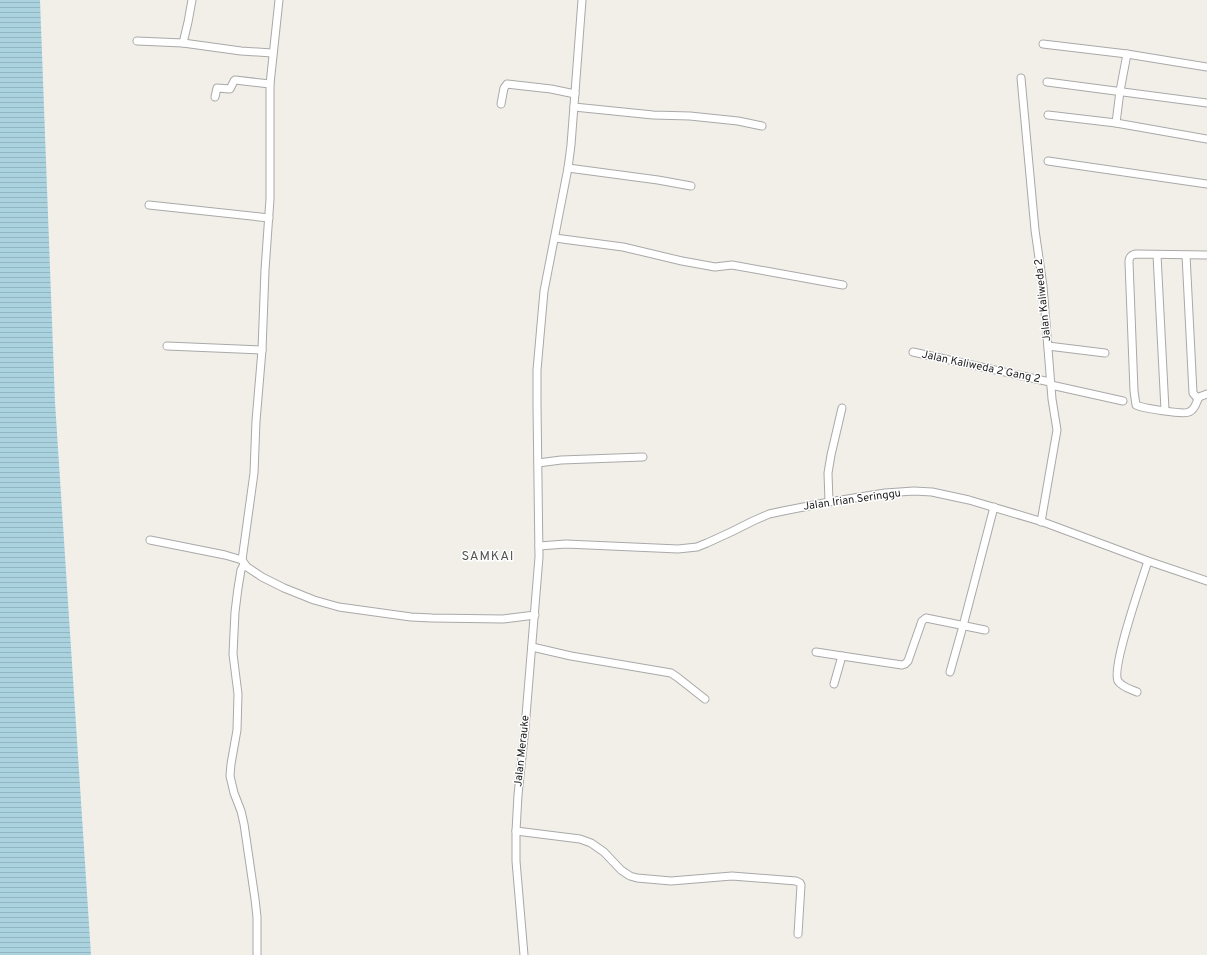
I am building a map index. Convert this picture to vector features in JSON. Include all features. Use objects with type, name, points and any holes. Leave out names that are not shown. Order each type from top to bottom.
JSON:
[{"type":"street","points":[[183,43],[192,0]]},
{"type":"street","points":[[257,955],[257,917],[255,899],[245,830],[241,811],[234,793],[230,776],[230,764],[236,730],[238,694],[234,654],[235,612],[254,473],[256,421],[262,350],[270,199],[270,84],[272,53],[279,0]]},
{"type":"street","name":"Jalan Merauke","points":[[524,955],[516,861],[516,831],[535,615],[539,546],[538,363],[544,291],[568,168],[571,145],[582,0]]},
{"type":"street","points":[[137,41],[183,43],[241,51],[272,53]]},
{"type":"street","points":[[1042,44],[1128,54],[1207,67]]},
{"type":"street","points":[[1116,123],[1120,91],[1128,54]]},
{"type":"street","name":"Jalan Kaliweda 2","points":[[1022,78],[1035,230],[1043,286],[1050,384],[1057,430],[1041,522]]},
{"type":"street","points":[[215,97],[217,88],[230,89],[236,80],[270,84]]},
{"type":"street","points":[[1047,82],[1207,102]]},
{"type":"street","points":[[501,104],[504,88],[507,84],[550,89],[575,94]]},
{"type":"street","points":[[574,107],[652,115],[690,116],[738,121],[762,126]]},
{"type":"street","points":[[1048,115],[1116,123],[1207,139]]},
{"type":"street","points":[[1048,161],[1207,184]]},
{"type":"street","points":[[568,168],[691,186]]},
{"type":"street","points":[[149,205],[269,218]]},
{"type":"street","points":[[555,238],[623,247],[715,267],[732,265],[843,285]]},
{"type":"street","points":[[1207,255],[1136,254],[1130,256],[1129,258],[1134,391],[1136,405],[1176,413],[1187,413],[1193,410],[1198,399],[1202,395],[1207,394]]},
{"type":"street","points":[[1157,255],[1165,410]]},
{"type":"street","points":[[1186,255],[1193,393],[1198,399]]},
{"type":"street","points":[[168,346],[262,350]]},
{"type":"street","points":[[1048,346],[1105,353]]},
{"type":"street","name":"Jalan Kaliweda 2 Gang 2","points":[[913,352],[1123,401]]},
{"type":"street","points":[[829,502],[828,474],[842,408]]},
{"type":"street","points":[[538,462],[643,457]]},
{"type":"street","name":"Jalan Irian Seringgu","points":[[539,546],[566,544],[678,549],[697,547],[769,514],[885,493],[914,491],[950,495],[1041,522],[1207,581]]},
{"type":"street","points":[[950,672],[994,508]]},
{"type":"street","points":[[150,540],[225,555],[243,562],[262,576],[284,588],[314,600],[339,607],[404,616],[432,618],[503,619],[535,615]]},
{"type":"street","points":[[1136,692],[1122,686],[1117,677],[1124,636],[1148,561]]},
{"type":"street","points":[[816,652],[902,665],[908,661],[922,621],[926,618],[985,630]]},
{"type":"street","points":[[532,647],[571,656],[671,673],[677,676],[705,699]]},
{"type":"street","points":[[834,684],[842,656]]},
{"type":"street","points":[[516,831],[580,839],[591,843],[604,852],[621,870],[630,876],[637,878],[671,881],[732,876],[796,881],[801,885],[798,934]]},
{"type":"water","points":[[0,0],[40,0],[55,402],[91,955],[0,955]]},
{"type":"district","name":"SAMKAI","points":[[488,557]]}]
